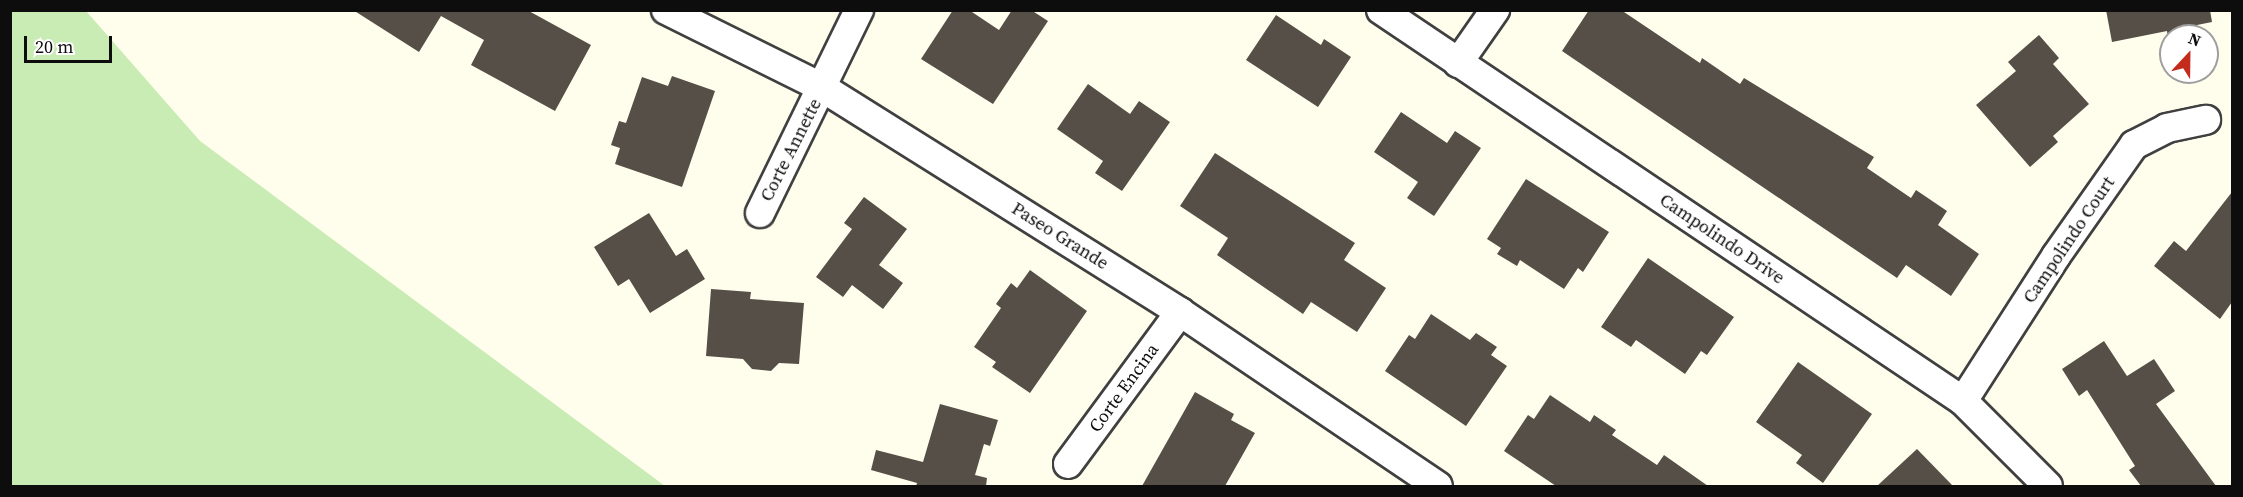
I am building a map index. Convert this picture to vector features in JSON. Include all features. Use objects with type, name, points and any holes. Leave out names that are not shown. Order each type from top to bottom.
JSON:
[{"type":"street","name":"Paseo Grande","points":[[666,10],[823,88],[1180,312],[1438,486]]},
{"type":"street","name":"Corte Annette","points":[[760,213],[823,88],[859,10]]},
{"type":"street","name":"Campolindo Drive","points":[[1381,10],[1963,401],[2048,486]]},
{"type":"street","points":[[1458,63],[1495,10]]},
{"type":"street","name":"Campolindo Court","points":[[1963,401],[2056,256],[2134,145],[2167,128],[2206,120]]},
{"type":"street","name":"Corte Encina","points":[[1068,464],[1180,312]]},
{"type":"green space","points":[[10,11],[86,11],[200,141],[665,486],[11,486]]},
{"type":"building","points":[[353,10],[527,10],[591,45],[555,111],[471,65],[484,40],[441,16],[419,52]]},
{"type":"building","points":[[953,10],[969,10],[999,30],[1012,10],[1031,10],[1048,21],[993,104],[921,59]]},
{"type":"building","points":[[1589,10],[1621,10],[1700,63],[1702,58],[1740,84],[1744,78],[1874,157],[1867,168],[1911,198],[1916,190],[1947,211],[1938,225],[1979,254],[1951,296],[1906,265],[1897,278],[1562,51]]},
{"type":"building","points":[[2106,10],[2210,10],[2212,22],[2159,24],[2159,33],[2112,42]]},
{"type":"building","points":[[1276,15],[1321,45],[1324,39],[1351,57],[1318,107],[1246,60]]},
{"type":"building","points":[[2039,35],[2059,58],[2053,64],[2089,104],[2053,136],[2058,142],[2030,167],[1976,105],[2016,71],[2008,62]]},
{"type":"building","points":[[672,76],[715,91],[682,187],[615,164],[620,148],[611,145],[619,121],[626,123],[642,77],[668,86]]},
{"type":"building","points":[[1088,84],[1130,114],[1139,101],[1170,122],[1122,191],[1095,173],[1103,161],[1057,129]]},
{"type":"building","points":[[1401,112],[1447,143],[1455,131],[1481,148],[1434,216],[1407,198],[1418,182],[1374,152]]},
{"type":"building","points":[[1215,153],[1355,243],[1344,260],[1386,288],[1357,332],[1311,302],[1303,314],[1217,255],[1228,238],[1180,206]]},
{"type":"building","points":[[1526,179],[1609,232],[1583,272],[1578,268],[1564,289],[1520,260],[1517,266],[1497,254],[1501,248],[1487,239]]},
{"type":"building","points":[[2232,192],[2232,302],[2220,319],[2154,266],[2174,241],[2186,251]]},
{"type":"building","points":[[864,197],[907,229],[879,265],[903,283],[883,309],[852,285],[843,297],[816,277],[852,229],[844,223]]},
{"type":"building","points":[[649,213],[676,256],[687,249],[705,279],[650,313],[629,279],[618,286],[594,247]]},
{"type":"building","points":[[1648,258],[1734,317],[1707,355],[1701,351],[1685,374],[1636,340],[1631,347],[1601,327]]},
{"type":"building","points":[[1030,270],[1087,311],[1030,393],[992,367],[996,362],[974,347],[1001,308],[996,304],[1011,283],[1017,288]]},
{"type":"building","points":[[711,289],[751,292],[750,299],[804,303],[799,364],[779,363],[771,371],[752,369],[743,359],[706,356]]},
{"type":"building","points":[[1431,314],[1470,340],[1476,333],[1497,347],[1491,355],[1507,366],[1466,426],[1385,371],[1409,335],[1415,339]]},
{"type":"building","points":[[2104,341],[2127,376],[2154,359],[2175,391],[2156,404],[2216,486],[2141,486],[2129,470],[2135,466],[2087,390],[2079,396],[2062,369]]},
{"type":"building","points":[[1798,362],[1872,414],[1823,483],[1796,463],[1802,455],[1756,422]]},
{"type":"building","points":[[1195,392],[1234,414],[1231,420],[1255,433],[1225,486],[1142,486]]},
{"type":"building","points":[[1550,395],[1590,422],[1594,415],[1616,430],[1612,435],[1657,465],[1664,455],[1708,486],[1556,486],[1504,451],[1528,415],[1534,419]]},
{"type":"building","points":[[940,404],[998,420],[990,446],[984,444],[975,475],[987,478],[986,486],[916,486],[917,483],[871,470],[876,450],[923,462]]},
{"type":"building","points":[[1917,449],[1953,486],[1877,486]]}]
